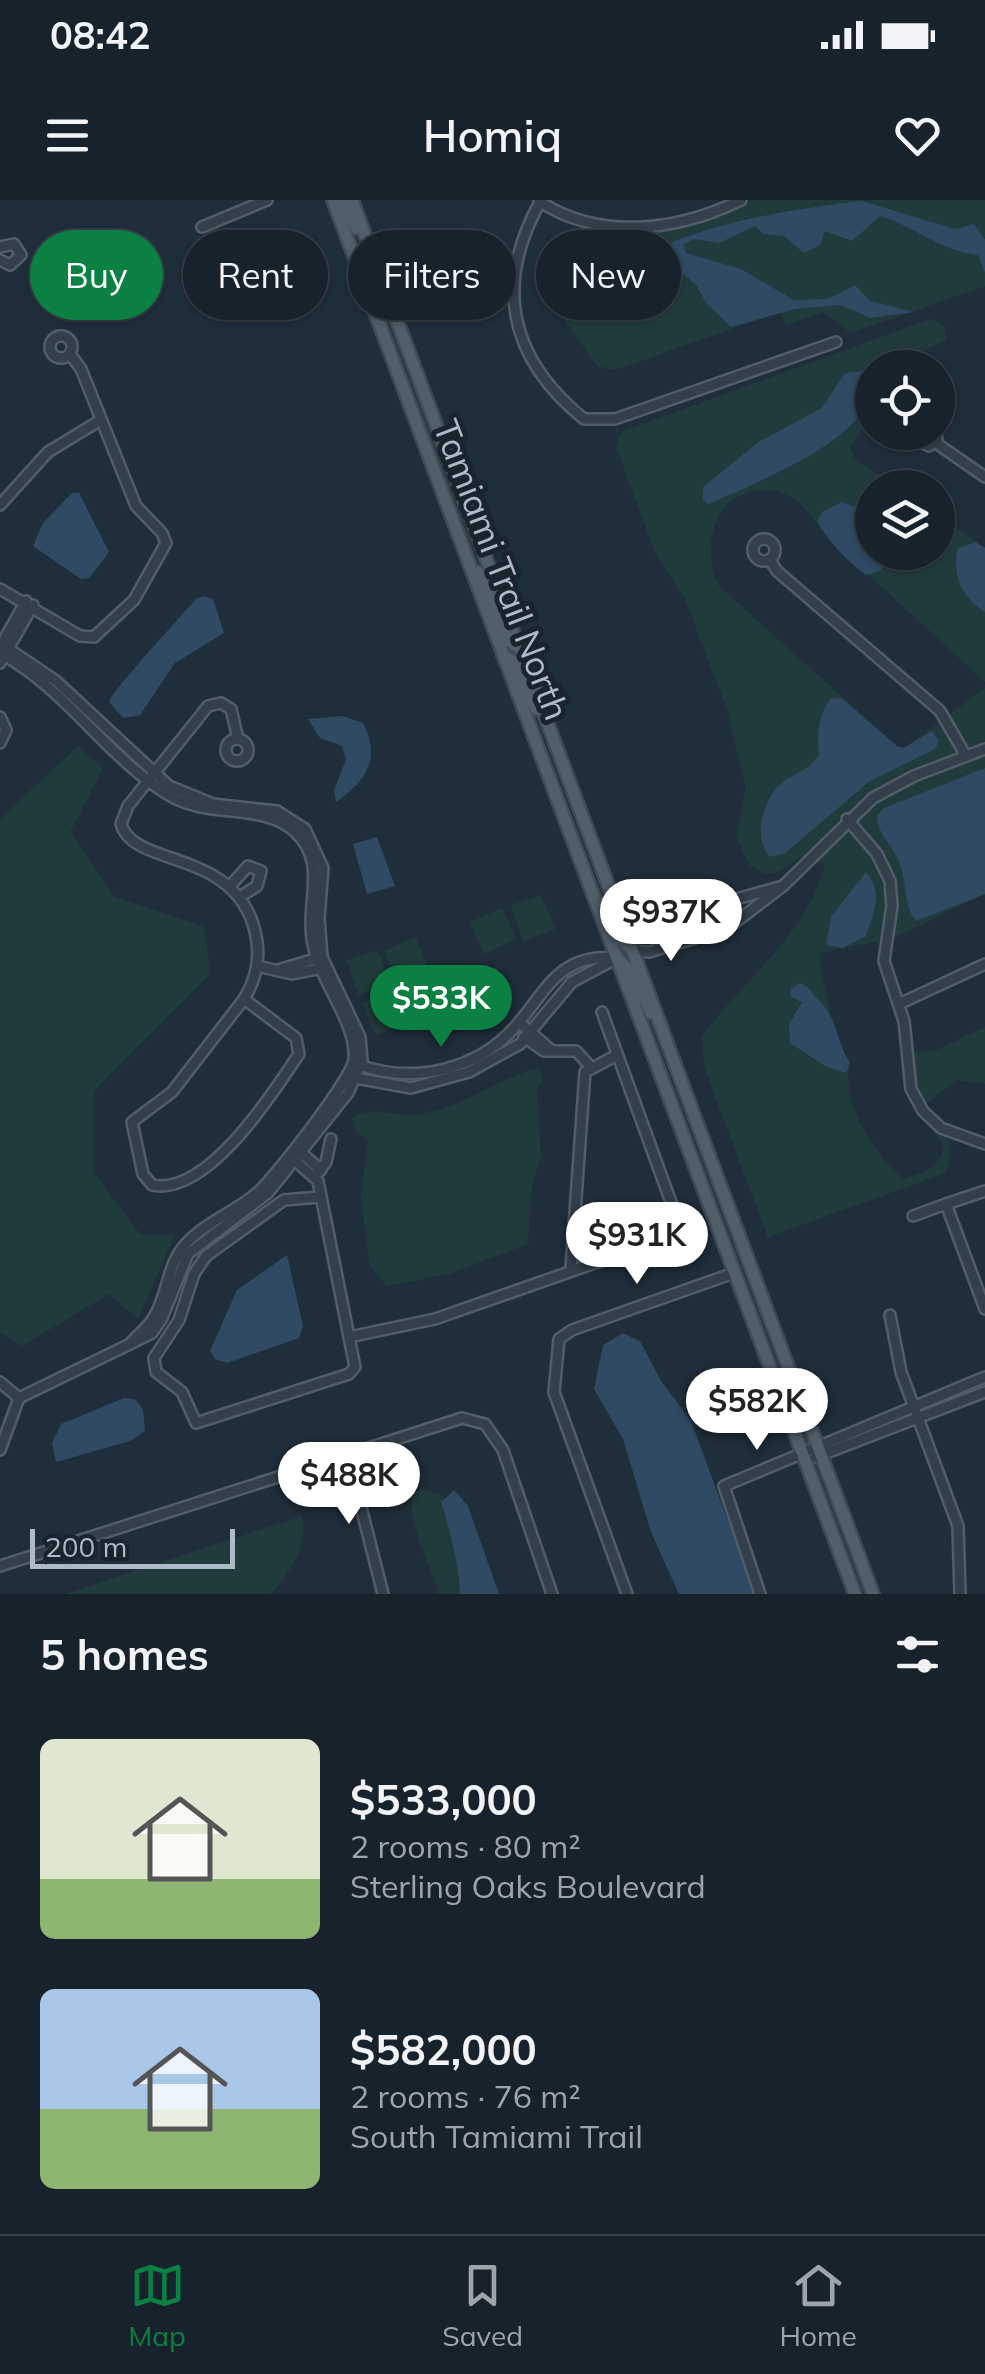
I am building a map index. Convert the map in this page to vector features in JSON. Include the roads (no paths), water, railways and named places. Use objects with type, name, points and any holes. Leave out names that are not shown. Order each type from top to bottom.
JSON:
[{"type":"main road","name":"Tamiami Trail North","points":[[332,200],[617,958]]},
{"type":"main road","points":[[342,200],[359,230]]},
{"type":"main road","name":"Tamiami Trail North","points":[[352,200],[364,230]]},
{"type":"main road","name":"Tamiami Trail North","points":[[398,320],[634,952]]},
{"type":"main road","points":[[465,552],[486,586],[507,640],[520,648]]},
{"type":"main road","points":[[503,654],[514,662],[557,748]]},
{"type":"main road","points":[[582,864],[619,938],[634,952],[873,1594]]},
{"type":"main road","points":[[617,958],[630,970],[666,1038]]},
{"type":"main road","points":[[617,958],[854,1594]]},
{"type":"street","points":[[202,227],[267,200]]},
{"type":"street","points":[[741,200],[684,219],[634,228],[594,224],[539,201],[514,263],[512,304],[533,360],[584,418],[615,420],[836,342]]},
{"type":"street","points":[[0,247],[14,244],[21,256],[10,265],[0,260]]},
{"type":"street","points":[[0,589],[30,603],[80,636],[94,637],[134,600],[165,549],[162,533],[136,506],[81,369],[70,354]]},
{"type":"street","points":[[0,505],[48,452],[100,421]]},
{"type":"street","points":[[951,450],[985,477]]},
{"type":"street","points":[[770,560],[777,571],[940,711],[966,756]]},
{"type":"street","points":[[0,1450],[19,1398],[130,1344],[159,1317],[172,1265],[186,1242],[261,1190],[353,1077],[357,1065],[350,1030],[320,963],[311,918],[315,869],[296,832],[270,816],[196,808],[152,778],[50,686],[2,650],[30,603]]},
{"type":"street","points":[[238,739],[230,709],[212,704],[124,812],[126,836],[212,873],[230,886],[240,897],[255,931],[257,966],[244,1000],[172,1092],[132,1122],[144,1174],[152,1184],[163,1186],[186,1178],[223,1154],[299,1054],[296,1038],[244,1000]]},
{"type":"street","points":[[0,717],[6,730],[0,744]]},
{"type":"street","points":[[634,952],[649,952],[728,928],[783,886],[847,819],[897,784],[985,750]]},
{"type":"street","points":[[847,819],[877,854],[890,881],[892,906],[884,961],[906,1033],[908,1077],[917,1102],[941,1128],[985,1144]]},
{"type":"street","points":[[230,886],[248,866],[261,871],[257,886],[240,897]]},
{"type":"street","points":[[628,936],[644,938],[722,903],[783,886]]},
{"type":"street","points":[[357,1065],[404,1076],[440,1071],[484,1051],[517,1025],[556,974],[598,956],[617,958]]},
{"type":"street","points":[[353,1077],[388,1086],[429,1086],[489,1063],[529,1036],[572,982],[617,958]]},
{"type":"street","points":[[257,966],[292,974],[320,963]]},
{"type":"street","points":[[899,1004],[985,964]]},
{"type":"street","points":[[349,1337],[435,1319],[678,1234],[680,1227],[602,1012]]},
{"type":"street","points":[[517,1025],[536,1048],[576,1051],[590,1066]]},
{"type":"street","points":[[571,1269],[585,1072],[617,1055]]},
{"type":"street","points":[[319,1196],[284,1200],[206,1256],[194,1274],[174,1328],[156,1351],[156,1372],[182,1392],[192,1419],[198,1423],[270,1396],[348,1374],[355,1363],[319,1196],[318,1173],[331,1140]]},
{"type":"street","points":[[294,1153],[318,1173]]},
{"type":"street","points":[[913,1216],[985,1191]]},
{"type":"street","points":[[946,1204],[985,1309]]},
{"type":"street","points":[[626,1594],[554,1392],[559,1340],[615,1314],[734,1274]]},
{"type":"street","points":[[345,1311],[367,1332]]},
{"type":"street","points":[[890,1315],[894,1348],[958,1526],[960,1594]]},
{"type":"street","points":[[159,1317],[174,1328]]},
{"type":"street","points":[[820,1451],[985,1377]]},
{"type":"street","points":[[0,1382],[19,1398]]},
{"type":"street","points":[[760,1594],[724,1486],[803,1456],[920,1420],[985,1392]]},
{"type":"street","points":[[0,1566],[448,1420],[475,1420],[491,1430],[503,1450],[552,1594]]},
{"type":"street","points":[[348,1452],[384,1594]]},
{"type":"water","points":[[862,201],[955,229],[974,224],[985,240],[985,273],[978,255],[952,249],[880,216],[852,241],[825,231],[820,245],[804,253],[784,236],[763,234],[755,226],[719,243],[694,239],[683,245],[686,253],[741,269],[794,300],[828,299],[855,285],[870,301],[914,312],[871,318],[840,305],[795,309],[731,327],[681,272],[681,239],[787,212]]},
{"type":"water","points":[[855,372],[855,420],[841,434],[785,469],[709,504],[703,501],[703,487],[760,441],[822,408],[845,373]]},
{"type":"water","points":[[72,493],[79,493],[109,552],[89,578],[81,579],[33,546],[43,523]]},
{"type":"water","points":[[842,502],[855,507],[855,566],[817,521],[822,512]]},
{"type":"water","points":[[975,542],[985,548],[985,612],[965,593],[956,568],[957,549]]},
{"type":"water","points":[[197,598],[213,599],[224,633],[175,663],[140,715],[123,718],[109,702]]},
{"type":"water","points":[[841,698],[897,746],[904,748],[932,731],[939,741],[935,749],[870,781],[785,853],[770,857],[761,838],[767,805],[779,786],[819,755],[818,733],[823,713],[830,699]]},
{"type":"water","points":[[343,716],[363,723],[371,758],[356,786],[336,802],[334,790],[346,760],[342,746],[320,738],[308,719]]},
{"type":"water","points":[[985,768],[985,894],[916,921],[901,867],[877,816],[884,808]]},
{"type":"water","points":[[377,837],[395,886],[367,894],[353,844]]},
{"type":"water","points":[[866,872],[876,895],[866,936],[843,948],[826,945],[831,917]]},
{"type":"water","points":[[800,983],[809,988],[830,1015],[850,1063],[846,1073],[825,1066],[790,1043],[789,1024],[802,1002],[790,996],[791,989]]},
{"type":"water","points":[[287,1255],[303,1326],[299,1338],[227,1363],[215,1359],[210,1351],[237,1290]]},
{"type":"water","points":[[623,1333],[640,1341],[661,1381],[691,1421],[755,1594],[679,1594],[651,1532],[623,1439],[594,1389],[603,1345]]},
{"type":"water","points":[[124,1398],[135,1399],[143,1410],[145,1431],[130,1441],[56,1462],[52,1443],[61,1424]]},
{"type":"water","points":[[454,1490],[468,1506],[499,1594],[459,1594],[457,1564],[441,1502]]}]
